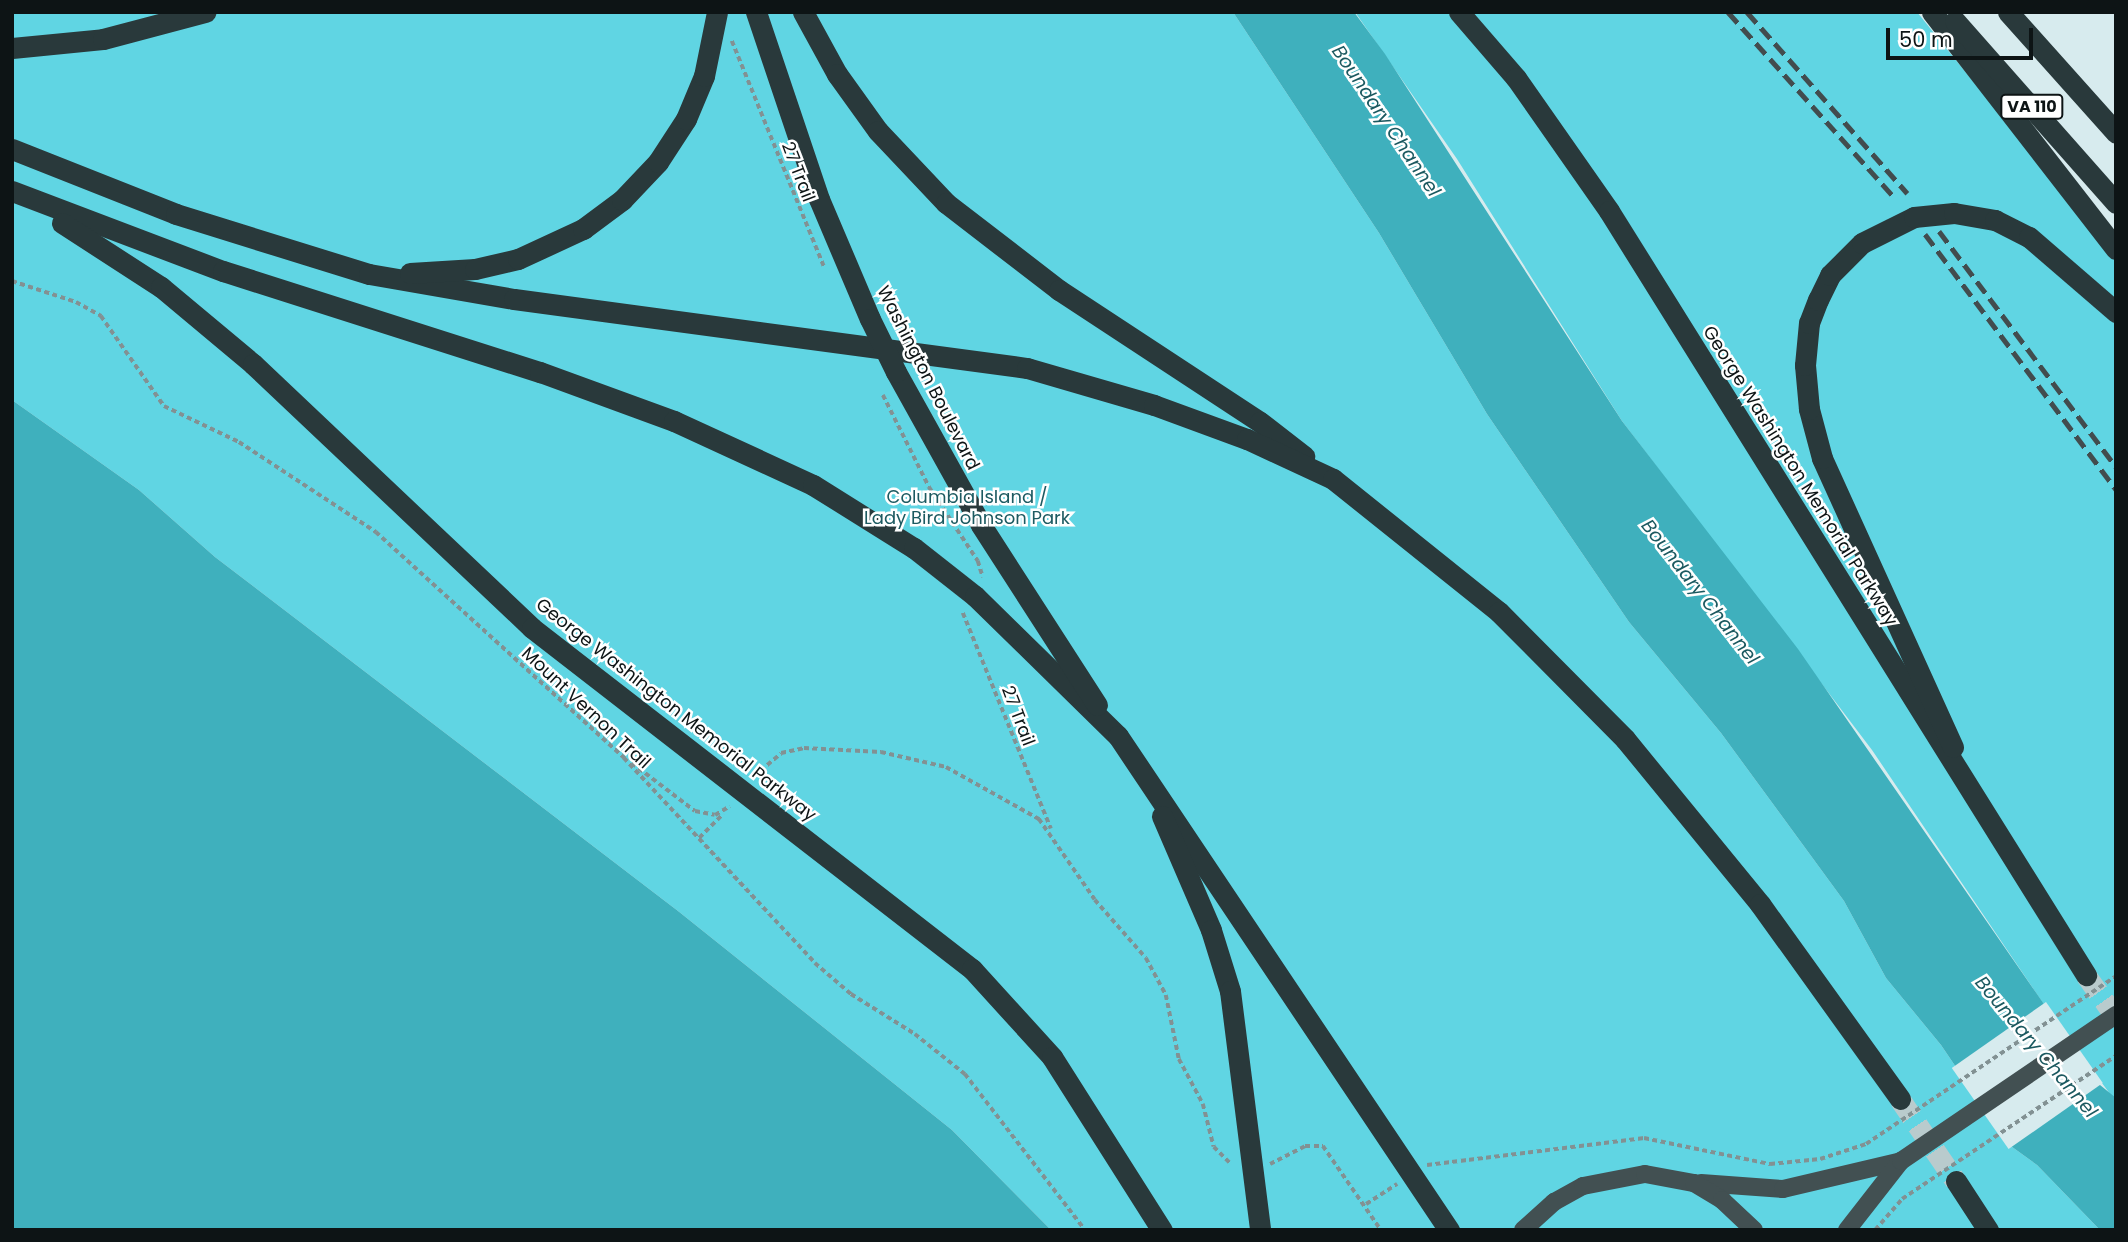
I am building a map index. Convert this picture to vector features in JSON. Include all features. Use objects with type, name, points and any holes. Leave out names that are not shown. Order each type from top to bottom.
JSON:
[{"type":"highway","points":[[12,48],[103,39],[205,12]]},
{"type":"highway","points":[[369,274],[496,266],[540,251],[603,216],[642,182],[685,119],[704,76],[717,12]]},
{"type":"highway","name":"Washington Boulevard","points":[[756,12],[819,199],[896,372],[981,525],[1118,736]]},
{"type":"highway","points":[[803,12],[838,74],[878,131],[946,203],[1049,283],[1259,422],[1499,612],[1625,740],[1760,904],[1900,1099]]},
{"type":"highway","name":"George Washington Memorial Parkway","points":[[1459,12],[1487,40],[1547,119],[1639,257],[1983,816],[2086,975]]},
{"type":"highway","points":[[1470,12],[1487,40]]},
{"type":"highway","points":[[1932,12],[2116,249]]},
{"type":"highway","name":"VA 110","points":[[1946,12],[2116,204]]},
{"type":"highway","name":"VA 110","points":[[2008,12],[2116,133]]},
{"type":"highway","points":[[12,149],[176,214],[369,274],[482,295],[1027,368],[1154,405],[1247,439],[1334,479]]},
{"type":"highway","points":[[12,193],[223,271],[588,389],[760,458],[863,513],[940,567],[1118,736],[1449,1230]]},
{"type":"highway","name":"George Washington Memorial Parkway","points":[[12,193],[113,253],[179,302],[253,364],[532,628],[972,969],[1052,1057],[1162,1230]]},
{"type":"highway","points":[[1983,816],[1822,458],[1807,389],[1810,323],[1830,275],[1845,257],[1897,223],[1935,213],[1975,215],[2013,228],[2046,250],[2116,312]]},
{"type":"highway","points":[[1147,778],[1211,930],[1232,999],[1260,1230]]},
{"type":"highway","points":[[1416,1178],[1465,1230]]},
{"type":"highway","points":[[1956,1181],[1988,1230]]},
{"type":"main road","points":[[1523,1230],[1554,1202],[1598,1181],[1645,1174],[1694,1182],[1783,1189],[1884,1171],[2116,1015]]},
{"type":"main road","points":[[1847,1230],[1884,1171]]},
{"type":"main road","points":[[1694,1182],[1722,1200],[1754,1230]]},
{"type":"path","name":"27 Trail","points":[[726,37],[739,52],[794,202],[826,271]]},
{"type":"path","name":"Mount Vernon Trail","points":[[12,281],[76,302],[101,316],[164,406],[239,442],[376,532],[624,758],[815,963],[851,994],[915,1034],[965,1074],[1085,1230]]},
{"type":"path","points":[[881,390],[935,498],[978,561],[983,587]]},
{"type":"path","name":"27 Trail","points":[[967,607],[962,616],[1054,834]]},
{"type":"path","points":[[751,780],[768,760],[804,748],[881,752],[947,767],[1007,799],[1054,834],[1095,900],[1146,958],[1166,995],[1179,1059],[1203,1104],[1217,1153],[1239,1165]]},
{"type":"path","points":[[624,758],[695,811],[708,816],[725,812]]},
{"type":"path","points":[[699,839],[734,801]]},
{"type":"path","points":[[1366,1204],[1416,1178],[1631,1139],[1681,1143],[1770,1164],[1820,1159],[1866,1144],[2116,976]]},
{"type":"path","points":[[1875,1230],[1902,1199],[2116,1056]]},
{"type":"path","points":[[1265,1164],[1284,1160],[1309,1145],[1323,1146],[1366,1204],[1381,1230]]},
{"type":"green space","name":"Columbia Island / Lady Bird Johnson Park","points":[[12,12],[1233,12],[1379,233],[1487,414],[1629,622],[1721,733],[1844,901],[1886,978],[1941,1045],[2008,1144],[2037,1165],[2100,1230],[1051,1230],[952,1130],[678,911],[215,557],[139,490],[12,400]]},
{"type":"green space","points":[[1355,12],[1917,12],[2116,258],[2116,1102],[2045,1006],[1872,750],[1622,421],[1457,159]]},
{"type":"water","name":"Boundary Channel","points":[[1233,12],[1354,12],[1385,54],[1622,421],[1798,649],[2100,1085],[2116,1098],[2116,1230],[2100,1230],[2037,1165],[2008,1144],[1941,1045],[1886,978],[1844,901],[1721,733],[1629,622],[1487,414],[1379,233]]},
{"type":"water","points":[[12,400],[139,490],[215,557],[678,911],[952,1130],[1051,1230],[12,1230]]},
{"type":"pier","points":[[2046,1002],[2103,1083],[2009,1149],[1952,1068]]},
{"type":"tunnel","points":[[2086,975],[2116,1017]]},
{"type":"tunnel","points":[[1900,1099],[1956,1181]]},
{"type":"railway","points":[[1728,12],[1894,197]]},
{"type":"railway","points":[[1747,12],[1907,193]]},
{"type":"railway","points":[[1939,231],[2116,467]]},
{"type":"railway","points":[[1925,234],[2116,489]]}]
